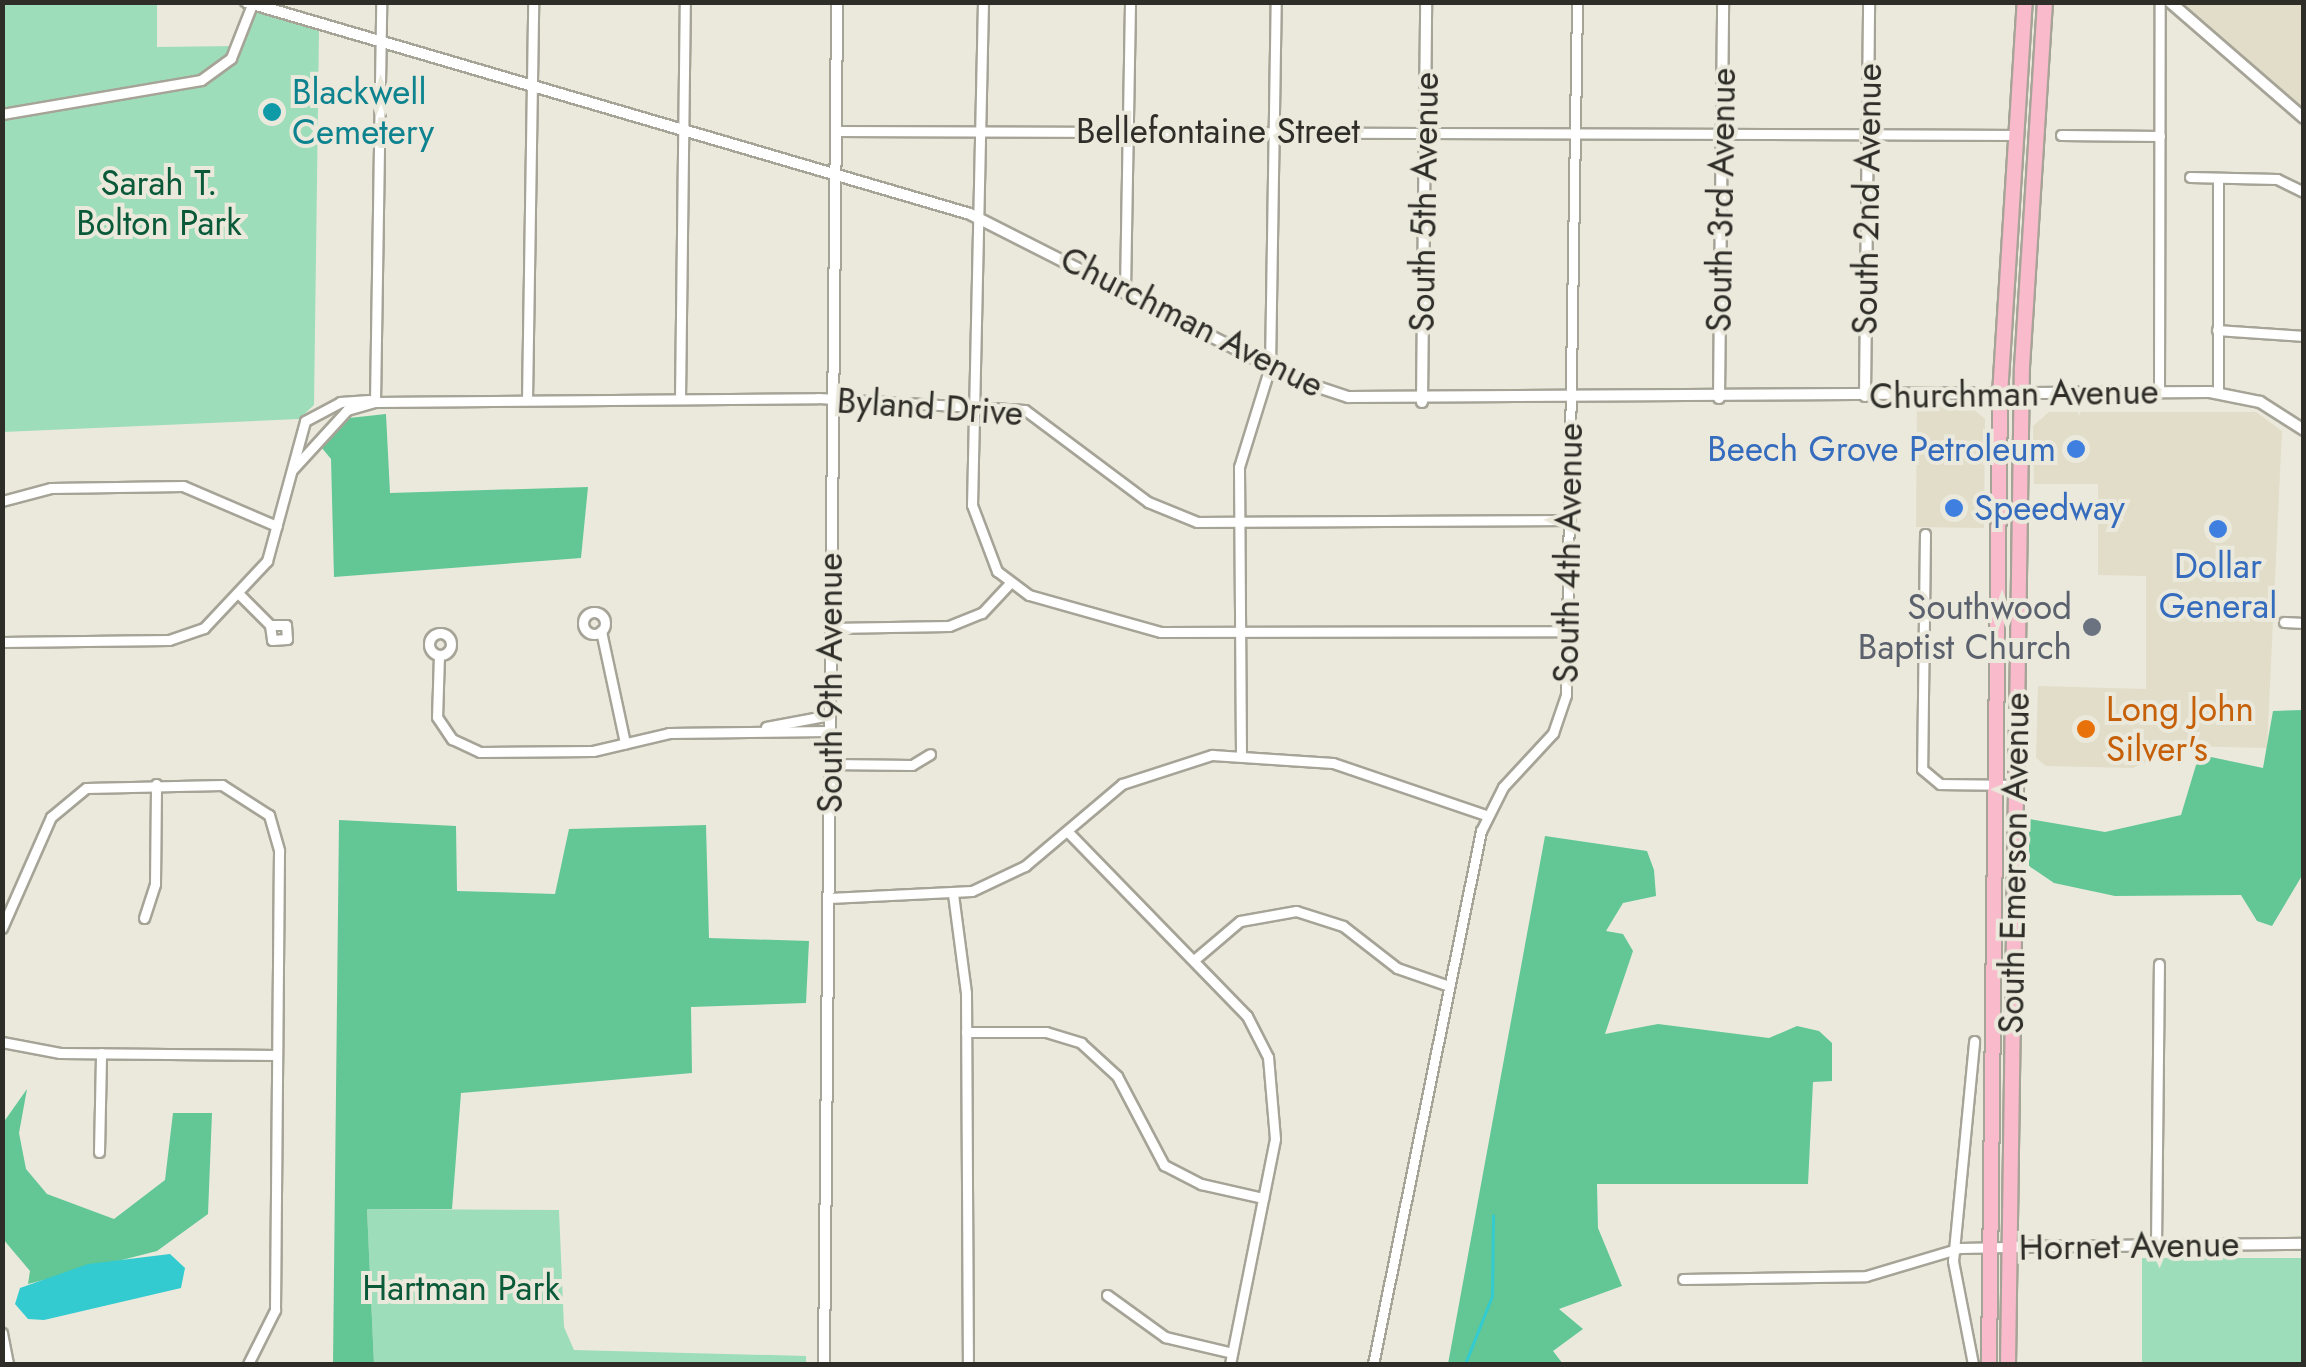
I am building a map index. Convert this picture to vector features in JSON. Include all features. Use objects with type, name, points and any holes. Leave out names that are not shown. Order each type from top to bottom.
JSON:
[{"type":"main road","name":"South Emerson Avenue","points":[[1989,1364],[2000,395],[2020,135],[2024,2]]},
{"type":"main road","name":"South Emerson Avenue","points":[[2008,1364],[2022,394],[2045,2]]},
{"type":"street","points":[[292,469],[347,410],[375,402],[382,2]]},
{"type":"street","points":[[527,400],[533,2]]},
{"type":"street","points":[[680,399],[685,2]]},
{"type":"street","name":"South 9th Avenue","points":[[824,1364],[837,2]]},
{"type":"street","points":[[983,2],[981,218],[970,295],[973,523],[1010,583],[1118,624],[1239,634],[1567,631]]},
{"type":"street","points":[[1125,290],[1130,2]]},
{"type":"street","points":[[1241,755],[1239,524],[1243,435],[1270,367],[1276,2]]},
{"type":"street","name":"South 5th Avenue","points":[[1422,402],[1426,2]]},
{"type":"street","name":"South 4th Avenue","points":[[1373,1364],[1486,815],[1557,725],[1567,631],[1577,2]]},
{"type":"street","name":"South 3rd Avenue","points":[[1719,398],[1723,2]]},
{"type":"street","name":"South 2nd Avenue","points":[[1864,396],[1869,2]]},
{"type":"street","points":[[2159,392],[2160,2]]},
{"type":"street","points":[[2170,2],[2304,118]]},
{"type":"street","points":[[2,114],[201,80],[230,58],[248,5]]},
{"type":"street","name":"Churchman Avenue","points":[[248,5],[381,48],[981,218],[1270,367],[1340,395],[1422,402],[2218,393],[2231,394],[2304,430]]},
{"type":"street","name":"Bellefontaine Street","points":[[836,131],[2020,135]]},
{"type":"street","points":[[2061,136],[2160,136]]},
{"type":"street","points":[[2190,177],[2277,179],[2304,192]]},
{"type":"street","points":[[2218,178],[2218,393]]},
{"type":"street","points":[[2217,330],[2304,336]]},
{"type":"street","name":"Byland Drive","points":[[2,642],[174,640],[204,628],[264,568],[298,433],[313,414],[353,398],[375,402],[680,399],[970,405],[1042,416],[1160,509],[1239,524],[1570,520]]},
{"type":"street","points":[[2,502],[51,488],[183,486],[277,526]]},
{"type":"street","points":[[1924,534],[1922,770],[1940,784],[2016,785]]},
{"type":"street","points":[[830,628],[949,626],[982,613],[1010,583]]},
{"type":"street","points":[[239,594],[270,625]]},
{"type":"street","points":[[2284,622],[2304,623]]},
{"type":"street","points":[[601,631],[625,744]]},
{"type":"street","points":[[439,655],[437,716],[468,748],[625,744],[764,729],[830,715]]},
{"type":"street","points":[[764,729],[830,731]]},
{"type":"street","points":[[829,764],[912,765],[930,754]]},
{"type":"street","points":[[828,898],[953,894],[1001,880],[1150,770],[1241,755],[1351,767],[1486,815]]},
{"type":"street","points":[[144,918],[154,890],[156,784]]},
{"type":"street","points":[[2,928],[49,822],[86,788],[156,784],[234,788],[271,818],[279,850],[275,1314],[248,1364]]},
{"type":"street","points":[[1067,831],[1247,1016],[1268,1056],[1277,1108],[1230,1364]]},
{"type":"street","points":[[953,894],[966,1032],[968,1364]]},
{"type":"street","points":[[1194,960],[1245,919],[1296,911],[1342,926],[1397,968],[1449,986]]},
{"type":"street","points":[[2156,1246],[2159,964]]},
{"type":"street","points":[[966,1032],[1046,1032],[1081,1043],[1112,1069],[1144,1140],[1168,1168],[1263,1198]]},
{"type":"street","points":[[2,1042],[100,1054],[277,1054]]},
{"type":"street","name":"South Emerson Avenue","points":[[1973,1364],[1954,1250],[1974,1042]]},
{"type":"street","points":[[100,1054],[100,1152]]},
{"type":"street","name":"Hornet Avenue","points":[[1683,1278],[1866,1276],[1954,1250],[2008,1247],[2304,1244]]},
{"type":"street","points":[[1107,1295],[1165,1337],[1232,1352]]},
{"type":"street","points":[[2,1333],[8,1364]]},
{"type":"shaded area","points":[[2177,3],[2303,3],[2303,112]]},
{"type":"shaded area","points":[[1917,406],[1971,407],[1985,419],[1984,528],[1916,527]]},
{"type":"shaded area","points":[[2049,412],[2256,412],[2282,431],[2267,748],[2182,746],[2133,768],[2046,766],[2036,758],[2038,686],[2146,689],[2146,576],[2098,575],[2098,484],[2034,484],[2033,426]]},
{"type":"green space","name":"Sarah T. Bolton Park","points":[[2,3],[157,3],[157,47],[235,46],[251,7],[319,31],[314,405],[299,419],[3,432]]},
{"type":"green space","points":[[386,414],[390,493],[588,487],[581,558],[334,577],[331,459],[317,442],[349,418]]},
{"type":"green space","points":[[2303,710],[2303,874],[2272,926],[2257,921],[2241,895],[2115,896],[2054,883],[2029,866],[2029,819],[2105,832],[2181,815],[2196,765],[2211,757],[2263,768],[2273,711]]},
{"type":"green space","points":[[339,820],[456,826],[457,891],[555,894],[569,829],[706,825],[709,938],[809,941],[806,1003],[691,1007],[692,1073],[461,1093],[452,1209],[367,1209],[374,1364],[333,1364]]},
{"type":"green space","points":[[1545,836],[1647,851],[1654,870],[1656,896],[1623,903],[1606,931],[1623,934],[1633,951],[1605,1034],[1658,1024],[1769,1038],[1797,1026],[1819,1031],[1832,1043],[1832,1081],[1813,1082],[1808,1184],[1597,1184],[1598,1228],[1622,1286],[1559,1309],[1583,1329],[1553,1351],[1563,1364],[1448,1364]]},
{"type":"green space","points":[[27,1089],[19,1133],[26,1169],[47,1194],[114,1219],[165,1180],[173,1113],[212,1113],[208,1214],[157,1251],[28,1284],[30,1271],[3,1239],[3,1123]]},
{"type":"green space","name":"Hartman Park","points":[[367,1209],[559,1210],[564,1327],[574,1350],[806,1356],[806,1364],[374,1364]]},
{"type":"green space","points":[[2142,1258],[2303,1258],[2303,1364],[2142,1364]]},
{"type":"water","points":[[170,1254],[185,1268],[181,1288],[44,1320],[28,1319],[15,1304],[20,1288],[88,1264]]},
{"type":"waterway","points":[[1465,1364],[1492,1296],[1493,1216]]},
{"type":"place","name":"Blackwell Cemetery","points":[[272,112]]},
{"type":"place","name":"Beech Grove Petroleum","points":[[2076,449]]},
{"type":"place","name":"Speedway","points":[[1954,508]]},
{"type":"place","name":"Dollar General","points":[[2218,529]]},
{"type":"place","name":"Southwood Baptist Church","points":[[2092,627]]},
{"type":"place","name":"Long John Silver's","points":[[2086,729]]}]
